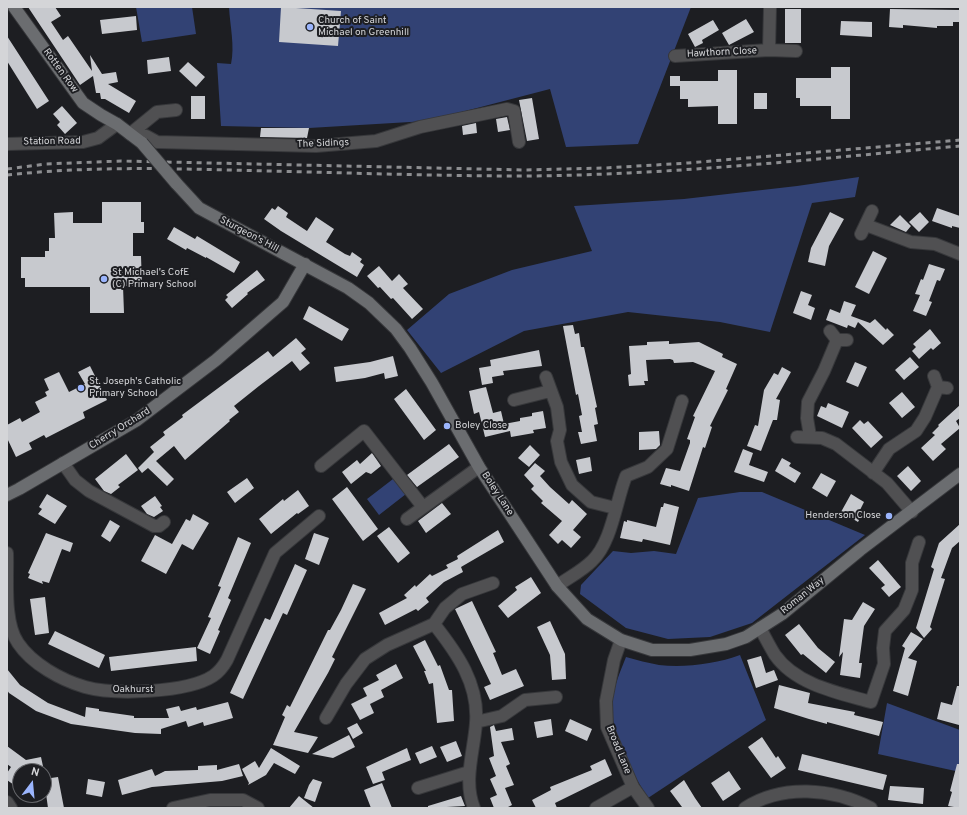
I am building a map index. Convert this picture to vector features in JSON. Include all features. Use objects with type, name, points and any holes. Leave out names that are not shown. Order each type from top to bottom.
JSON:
[{"type":"street","name":"Rotten Row","points":[[14,7],[83,102],[117,124]]},
{"type":"street","name":"Hawthorn Close","points":[[769,50],[770,7]]},
{"type":"street","name":"Hawthorn Close","points":[[674,56],[769,50],[796,51]]},
{"type":"street","name":"The Sidings","points":[[130,134],[146,136],[157,142],[316,146],[376,142],[420,127],[514,107],[519,142]]},
{"type":"street","points":[[130,134],[157,112],[176,110]]},
{"type":"street","name":"Sturgeon's Hill","points":[[117,124],[142,143],[199,208],[305,264],[353,292],[369,303],[396,329]]},
{"type":"street","name":"Station Road","points":[[7,144],[83,142],[98,138],[117,124]]},
{"type":"street","points":[[872,211],[864,229],[910,242],[935,244],[960,254]]},
{"type":"street","name":"Cherry Orchard","points":[[7,495],[137,420],[216,360],[283,302],[305,264]]},
{"type":"street","name":"Boley Lane","points":[[396,329],[432,383],[480,467],[557,586],[587,619],[621,640]]},
{"type":"street","points":[[810,436],[807,418],[808,402],[824,371],[838,337]]},
{"type":"street","points":[[546,376],[550,391],[557,407],[560,430],[557,441],[562,462],[572,485],[591,502],[615,508]]},
{"type":"street","points":[[873,472],[889,449],[916,430],[940,384]]},
{"type":"street","points":[[514,400],[550,391]]},
{"type":"street","points":[[557,586],[592,561],[601,550],[607,538],[626,476],[648,467],[667,449],[682,401]]},
{"type":"street","points":[[321,466],[364,431],[423,507]]},
{"type":"street","points":[[797,437],[810,436],[822,438],[836,444],[887,483],[912,512]]},
{"type":"street","points":[[63,464],[76,480],[89,490],[154,526],[160,526],[164,522]]},
{"type":"street","points":[[407,519],[480,467]]},
{"type":"street","name":"Roman Way","points":[[621,640],[652,650],[690,650],[726,644],[746,637],[782,614],[860,550],[912,512],[960,474]]},
{"type":"street","name":"Oakhurst","points":[[7,553],[8,613],[10,632],[22,648],[41,665],[62,678],[86,687],[138,691],[195,684],[212,677],[222,668],[275,553],[319,516]]},
{"type":"street","points":[[760,628],[776,656],[796,675],[830,691],[871,702],[884,664],[883,648],[885,631],[904,610],[912,590],[912,563],[919,542]]},
{"type":"street","points":[[326,718],[350,678],[365,659],[388,644],[434,624],[445,608],[462,594],[492,583]]},
{"type":"street","points":[[434,624],[456,652],[469,676],[474,698],[476,722],[469,772],[474,808]]},
{"type":"street","name":"Broad Lane","points":[[621,640],[614,660],[606,701],[607,727],[633,787],[648,808]]},
{"type":"street","points":[[476,722],[502,716],[525,700],[556,697]]},
{"type":"street","points":[[418,788],[469,772]]},
{"type":"street","points":[[596,808],[633,787]]},
{"type":"street","points":[[745,808],[757,800],[791,791],[824,794],[844,798],[871,808]]},
{"type":"street","points":[[173,808],[210,800],[243,800],[258,808]]},
{"type":"street","points":[[7,802],[11,808]]},
{"type":"shaded area","points":[[136,7],[192,7],[196,34],[142,42]]},
{"type":"shaded area","points":[[229,7],[691,7],[638,144],[566,147],[550,89],[427,121],[309,128],[221,126],[217,63],[231,64],[232,43]]},
{"type":"shaded area","points":[[859,177],[855,197],[812,203],[770,332],[720,322],[628,312],[524,331],[441,373],[407,330],[449,294],[512,270],[592,251],[574,206],[684,199]]},
{"type":"shaded area","points":[[393,479],[406,494],[379,515],[367,499]]},
{"type":"shaded area","points":[[740,492],[762,492],[865,535],[752,623],[710,637],[668,639],[626,628],[580,594],[581,585],[613,551],[631,553],[654,551],[676,554],[698,498]]},
{"type":"shaded area","points":[[740,655],[766,720],[648,798],[623,753],[618,741],[612,716],[614,692],[626,657],[659,665],[689,666],[710,663]]},
{"type":"shaded area","points":[[887,703],[960,730],[960,772],[878,754]]},
{"type":"building","points":[[28,7],[55,7],[61,16],[51,22],[63,40],[68,36],[92,71],[90,55],[102,74],[116,72],[118,82],[108,84],[136,101],[129,113],[105,99],[101,99],[100,93],[96,93],[93,76],[80,85]]},
{"type":"building","name":"Church of Saint Michael on Greenhill","points":[[281,7],[341,11],[338,46],[279,42]]},
{"type":"building","points":[[785,9],[801,9],[801,43],[785,43]]},
{"type":"building","points":[[890,9],[960,10],[960,22],[953,22],[953,26],[937,26],[937,28],[903,25],[903,28],[889,27]]},
{"type":"building","points":[[136,16],[137,30],[102,34],[100,20]]},
{"type":"building","points":[[746,19],[754,32],[729,45],[722,33]]},
{"type":"building","points":[[713,20],[719,30],[702,40],[703,43],[695,47],[688,34]]},
{"type":"building","points":[[841,21],[872,22],[872,37],[840,35]]},
{"type":"building","points":[[7,36],[49,101],[37,109],[7,61]]},
{"type":"building","points":[[169,57],[171,71],[148,74],[147,60]]},
{"type":"building","points":[[188,62],[205,77],[196,87],[179,71]]},
{"type":"building","points":[[831,67],[850,67],[850,119],[831,119],[831,106],[800,106],[800,98],[796,98],[796,78],[831,78]]},
{"type":"building","points":[[718,70],[737,70],[737,124],[718,124],[718,106],[688,107],[688,99],[680,99],[680,86],[670,86],[670,76],[680,76],[680,81],[718,81]]},
{"type":"building","points":[[754,93],[767,93],[767,109],[754,109]]},
{"type":"building","points":[[191,96],[205,96],[205,119],[191,119]]},
{"type":"building","points":[[532,98],[539,139],[527,141],[519,100]]},
{"type":"building","points":[[62,106],[77,123],[65,134],[57,125],[60,122],[53,114]]},
{"type":"building","points":[[507,117],[510,130],[498,132],[496,119]]},
{"type":"building","points":[[476,123],[477,133],[463,135],[462,126]]},
{"type":"building","points":[[261,128],[309,128],[307,138],[260,137]]},
{"type":"building","points":[[102,202],[141,202],[141,222],[144,222],[144,233],[133,233],[133,256],[141,256],[142,286],[123,286],[124,313],[90,313],[90,287],[25,287],[25,278],[21,278],[21,257],[45,257],[45,251],[49,251],[49,238],[55,238],[54,213],[73,212],[73,223],[102,223]]},
{"type":"building","points":[[278,206],[288,213],[286,217],[307,231],[316,217],[334,229],[326,242],[345,254],[350,256],[352,252],[362,259],[360,262],[364,265],[357,277],[264,219],[272,208],[275,210]]},
{"type":"building","points":[[937,208],[960,216],[960,228],[952,226],[952,228],[932,221]]},
{"type":"building","points":[[830,212],[844,219],[829,246],[825,266],[808,262],[811,248]]},
{"type":"building","points":[[920,212],[929,222],[919,232],[909,222]]},
{"type":"building","points":[[900,215],[911,226],[906,232],[890,225]]},
{"type":"building","points":[[174,227],[195,239],[197,236],[240,262],[234,273],[206,257],[187,248],[186,250],[167,239]]},
{"type":"building","points":[[873,251],[887,258],[869,294],[855,287]]},
{"type":"building","points":[[929,264],[945,269],[940,281],[937,280],[929,301],[932,302],[926,316],[913,311],[920,295],[915,294],[921,279],[923,280]]},
{"type":"building","points":[[379,266],[392,281],[399,274],[408,284],[403,288],[423,309],[412,319],[393,298],[391,299],[380,287],[378,288],[367,276]]},
{"type":"building","points":[[257,270],[265,280],[247,293],[248,294],[232,308],[225,300],[228,297],[226,295]]},
{"type":"building","points":[[801,291],[812,295],[808,305],[815,308],[811,320],[793,313]]},
{"type":"building","points":[[844,301],[856,305],[851,316],[870,323],[875,319],[886,330],[887,328],[894,335],[883,345],[858,322],[855,328],[848,325],[847,328],[826,320],[830,309],[840,313]]},
{"type":"building","points":[[309,306],[349,329],[342,341],[303,319]]},
{"type":"building","points":[[573,325],[575,334],[579,333],[581,347],[584,347],[597,407],[595,408],[598,424],[594,425],[597,441],[581,444],[578,432],[582,432],[579,416],[582,415],[578,394],[576,395],[563,326]]},
{"type":"building","points":[[930,329],[941,343],[933,350],[931,348],[919,359],[912,351],[916,347],[913,344]]},
{"type":"building","points":[[296,338],[306,349],[301,353],[310,363],[300,371],[292,361],[259,386],[234,406],[239,412],[229,420],[230,421],[185,460],[174,446],[156,461],[174,479],[167,486],[148,468],[142,473],[138,468],[154,452],[150,447],[165,435],[163,432],[183,417],[182,415],[268,351],[273,357]]},
{"type":"building","points":[[669,341],[669,344],[699,342],[723,354],[722,357],[737,364],[726,389],[728,390],[710,426],[712,427],[705,448],[703,447],[689,491],[671,485],[671,487],[660,484],[666,468],[680,471],[690,443],[690,440],[687,439],[695,417],[693,416],[715,371],[693,362],[674,363],[673,360],[670,359],[646,360],[648,381],[644,381],[645,385],[629,386],[628,375],[631,374],[629,346],[647,345],[647,342]]},
{"type":"building","points":[[539,350],[542,366],[503,371],[504,375],[492,377],[493,383],[482,385],[479,368],[491,366],[490,360]]},
{"type":"building","points":[[393,356],[398,376],[385,379],[384,373],[365,378],[336,382],[334,367],[370,362]]},
{"type":"building","points":[[910,357],[919,367],[904,380],[895,370]]},
{"type":"building","points":[[855,362],[867,367],[858,387],[846,382]]},
{"type":"building","points":[[90,366],[107,400],[83,412],[85,418],[46,438],[44,435],[29,443],[32,449],[16,457],[7,438],[7,425],[20,418],[22,422],[40,412],[35,402],[47,396],[45,392],[49,390],[44,379],[59,372],[69,392],[85,384],[78,372]]},
{"type":"building","points":[[782,367],[791,372],[776,399],[780,400],[777,420],[773,420],[761,451],[747,446],[755,425],[758,426],[764,390],[774,373],[778,375]]},
{"type":"building","points":[[486,387],[493,413],[501,411],[504,424],[520,421],[520,418],[532,416],[532,413],[543,411],[546,428],[533,430],[534,433],[511,437],[510,431],[485,437],[479,412],[474,414],[469,391]]},
{"type":"building","points":[[406,389],[436,430],[424,440],[394,399]]},
{"type":"building","points":[[902,392],[915,407],[902,418],[889,403]]},
{"type":"building","points":[[828,403],[849,412],[842,428],[817,416],[821,406],[826,408]]},
{"type":"building","points":[[960,405],[960,418],[956,421],[960,428],[941,444],[946,449],[933,461],[921,448],[935,435],[932,433],[939,426],[938,425]]},
{"type":"building","points":[[860,420],[864,424],[868,421],[883,437],[871,448],[852,428]]},
{"type":"building","points":[[659,431],[660,445],[656,449],[639,450],[639,432]]},
{"type":"building","points":[[449,444],[459,457],[417,487],[407,475]]},
{"type":"building","points":[[530,445],[540,455],[529,467],[518,458]]},
{"type":"building","points":[[743,449],[753,453],[749,465],[768,472],[764,482],[734,472]]},
{"type":"building","points":[[372,453],[381,466],[371,474],[366,472],[351,484],[342,472],[357,460],[360,464]]},
{"type":"building","points":[[126,454],[138,470],[118,485],[120,487],[111,494],[104,491],[95,479]]},
{"type":"building","points":[[590,457],[592,471],[579,474],[576,460]]},
{"type":"building","points":[[782,458],[791,463],[789,466],[801,473],[795,483],[775,471]]},
{"type":"building","points":[[535,463],[545,471],[540,476],[550,487],[569,504],[572,500],[587,514],[573,530],[581,537],[571,548],[562,540],[558,544],[549,535],[562,521],[541,503],[543,501],[531,489],[534,486],[524,475]]},
{"type":"building","points":[[908,466],[921,481],[911,491],[897,476]]},
{"type":"building","points":[[821,473],[836,481],[827,497],[812,488]]},
{"type":"building","points":[[247,478],[254,488],[235,503],[227,492]]},
{"type":"building","points":[[347,487],[378,529],[363,541],[332,499]]},
{"type":"building","points":[[298,490],[309,506],[298,514],[297,513],[271,534],[259,519],[283,499],[284,501]]},
{"type":"building","points":[[47,494],[67,506],[55,524],[38,514],[42,509],[39,507]]},
{"type":"building","points":[[851,494],[864,502],[860,510],[863,512],[858,522],[841,512]]},
{"type":"building","points":[[155,496],[162,506],[160,507],[163,511],[154,517],[147,514],[141,506]]},
{"type":"building","points":[[442,503],[451,514],[426,533],[418,521]]},
{"type":"building","points":[[664,503],[679,507],[670,545],[643,539],[642,542],[620,538],[624,521],[627,522],[627,520],[656,527],[661,507],[663,507]]},
{"type":"building","points":[[193,514],[209,523],[193,550],[182,544],[166,574],[141,561],[155,535],[172,544],[186,519],[190,521]]},
{"type":"building","points":[[110,520],[120,526],[110,542],[101,536]]},
{"type":"building","points":[[960,524],[960,541],[952,548],[941,578],[945,579],[930,627],[932,629],[924,638],[916,628],[934,569],[931,567],[939,543]]},
{"type":"building","points":[[389,527],[410,553],[398,563],[377,536]]},
{"type":"building","points":[[498,530],[504,542],[461,567],[463,572],[444,582],[426,598],[429,602],[418,611],[416,609],[385,625],[379,613],[407,598],[404,595],[415,585],[416,587],[430,574],[432,576],[448,568],[446,565],[458,559],[457,556]]},
{"type":"building","points":[[46,533],[73,543],[70,552],[62,549],[49,583],[42,581],[43,584],[28,578],[30,574],[28,573]]},
{"type":"building","points":[[314,533],[329,538],[319,565],[305,559]]},
{"type":"building","points":[[238,537],[251,543],[228,598],[231,600],[218,630],[220,631],[210,654],[197,648],[211,618],[208,617],[221,587],[218,586]]},
{"type":"building","points":[[878,560],[901,587],[889,597],[881,588],[885,585],[869,568]]},
{"type":"building","points":[[295,564],[307,570],[287,615],[283,613],[243,699],[230,693],[265,618],[270,620]]},
{"type":"building","points":[[531,577],[541,593],[508,618],[498,606],[517,590],[515,587]]},
{"type":"building","points":[[353,584],[366,589],[332,657],[335,659],[328,673],[294,732],[318,737],[308,753],[273,745],[285,717],[282,715],[287,705],[290,707],[328,630],[330,630],[341,610]]},
{"type":"building","points":[[45,597],[49,633],[35,635],[30,599]]},
{"type":"building","points":[[472,601],[496,652],[493,653],[502,675],[516,669],[524,686],[490,700],[484,687],[491,684],[455,609]]},
{"type":"building","points":[[863,602],[875,609],[864,626],[859,663],[862,663],[860,678],[840,675],[843,652],[839,657],[844,619],[852,620]]},
{"type":"building","points":[[550,621],[565,654],[566,679],[552,680],[550,655],[537,627]]},
{"type":"building","points":[[799,624],[818,648],[835,662],[826,673],[803,654],[801,655],[785,635]]},
{"type":"building","points":[[55,631],[105,655],[99,668],[48,644]]},
{"type":"building","points":[[911,632],[923,639],[908,658],[917,661],[908,696],[893,691],[905,648],[902,646]]},
{"type":"building","points":[[425,640],[438,666],[440,665],[449,690],[452,690],[454,721],[437,723],[433,683],[429,684],[424,671],[426,671],[413,646]]},
{"type":"building","points":[[196,647],[197,661],[111,671],[109,657]]},
{"type":"building","points":[[761,656],[766,673],[774,670],[778,680],[756,688],[747,660]]},
{"type":"building","points":[[396,664],[403,678],[381,690],[384,697],[370,704],[374,713],[360,720],[351,704],[367,696],[363,688],[379,680],[376,675]]},
{"type":"building","points":[[7,669],[20,685],[48,703],[85,717],[86,707],[99,709],[99,711],[134,716],[134,718],[169,718],[166,709],[179,706],[181,711],[196,707],[197,710],[228,702],[233,718],[204,726],[203,722],[188,727],[186,721],[161,729],[161,734],[135,733],[71,724],[36,711],[9,693],[7,690]]},
{"type":"building","points":[[779,685],[810,693],[808,703],[855,712],[854,715],[883,722],[879,736],[827,722],[827,724],[774,708]]},
{"type":"building","points":[[957,686],[960,686],[959,725],[937,719],[941,702],[952,705]]},
{"type":"building","points":[[551,719],[553,735],[537,738],[534,722]]},
{"type":"building","points":[[570,719],[592,729],[587,741],[565,731]]},
{"type":"building","points":[[357,723],[363,733],[353,739],[347,728]]},
{"type":"building","points":[[494,725],[496,731],[512,728],[514,740],[501,742],[510,764],[506,766],[514,785],[505,788],[512,805],[506,808],[494,808],[490,798],[497,795],[490,779],[496,776],[489,758],[494,756],[490,727]]},
{"type":"building","points":[[349,735],[355,747],[333,758],[312,754]]},
{"type":"building","points":[[762,737],[776,758],[778,756],[786,768],[771,778],[748,747]]},
{"type":"building","points":[[456,741],[462,756],[447,762],[440,747]]},
{"type":"building","points":[[7,746],[26,760],[41,757],[42,763],[12,763],[12,784],[7,780],[7,773],[11,767],[7,764]]},
{"type":"building","points":[[432,746],[437,757],[420,764],[415,753]]},
{"type":"building","points":[[271,748],[300,766],[295,774],[274,763],[266,775],[248,785],[249,783],[242,769],[255,761],[259,768]]},
{"type":"building","points":[[407,748],[411,760],[382,772],[385,780],[373,784],[366,767]]},
{"type":"building","points":[[802,754],[887,775],[883,790],[798,770]]},
{"type":"building","points":[[605,759],[612,775],[555,803],[557,808],[536,808],[532,800],[551,790],[550,787],[592,770],[590,766]]},
{"type":"building","points":[[239,764],[243,776],[222,781],[152,787],[122,795],[118,780],[152,769],[155,776],[165,771],[198,770],[198,766],[217,765],[217,770]]},
{"type":"building","points":[[957,764],[960,764],[960,808],[948,806]]},
{"type":"building","points":[[729,771],[741,789],[723,801],[711,783]]},
{"type":"building","points":[[58,777],[64,808],[48,808],[47,803],[52,803],[52,778]]},
{"type":"building","points":[[88,779],[105,782],[102,797],[86,794]]},
{"type":"building","points":[[313,779],[322,782],[315,802],[304,798]]},
{"type":"building","points":[[684,780],[702,808],[680,808],[682,807],[670,791]]},
{"type":"building","points":[[382,783],[392,808],[371,808],[364,790]]},
{"type":"building","points":[[890,786],[924,788],[923,804],[888,800]]},
{"type":"building","points":[[299,796],[314,808],[289,808]]},
{"type":"building","points":[[461,796],[465,806],[428,808],[428,806]]},
{"type":"railway","points":[[7,169],[46,164],[121,161],[525,170],[605,168],[688,163],[960,140]]},
{"type":"railway","points":[[7,175],[90,169],[199,169],[525,176],[579,175],[742,166],[960,146]]},
{"type":"place","name":"Church of Saint Michael on Greenhill","points":[[310,27]]},
{"type":"place","name":"St Michael's CofE (C) Primary School","points":[[104,279]]},
{"type":"place","name":"St. Joseph's Catholic Primary School","points":[[81,388]]},
{"type":"place","name":"Boley Close","points":[[447,426]]},
{"type":"place","name":"Henderson Close","points":[[889,516]]}]
